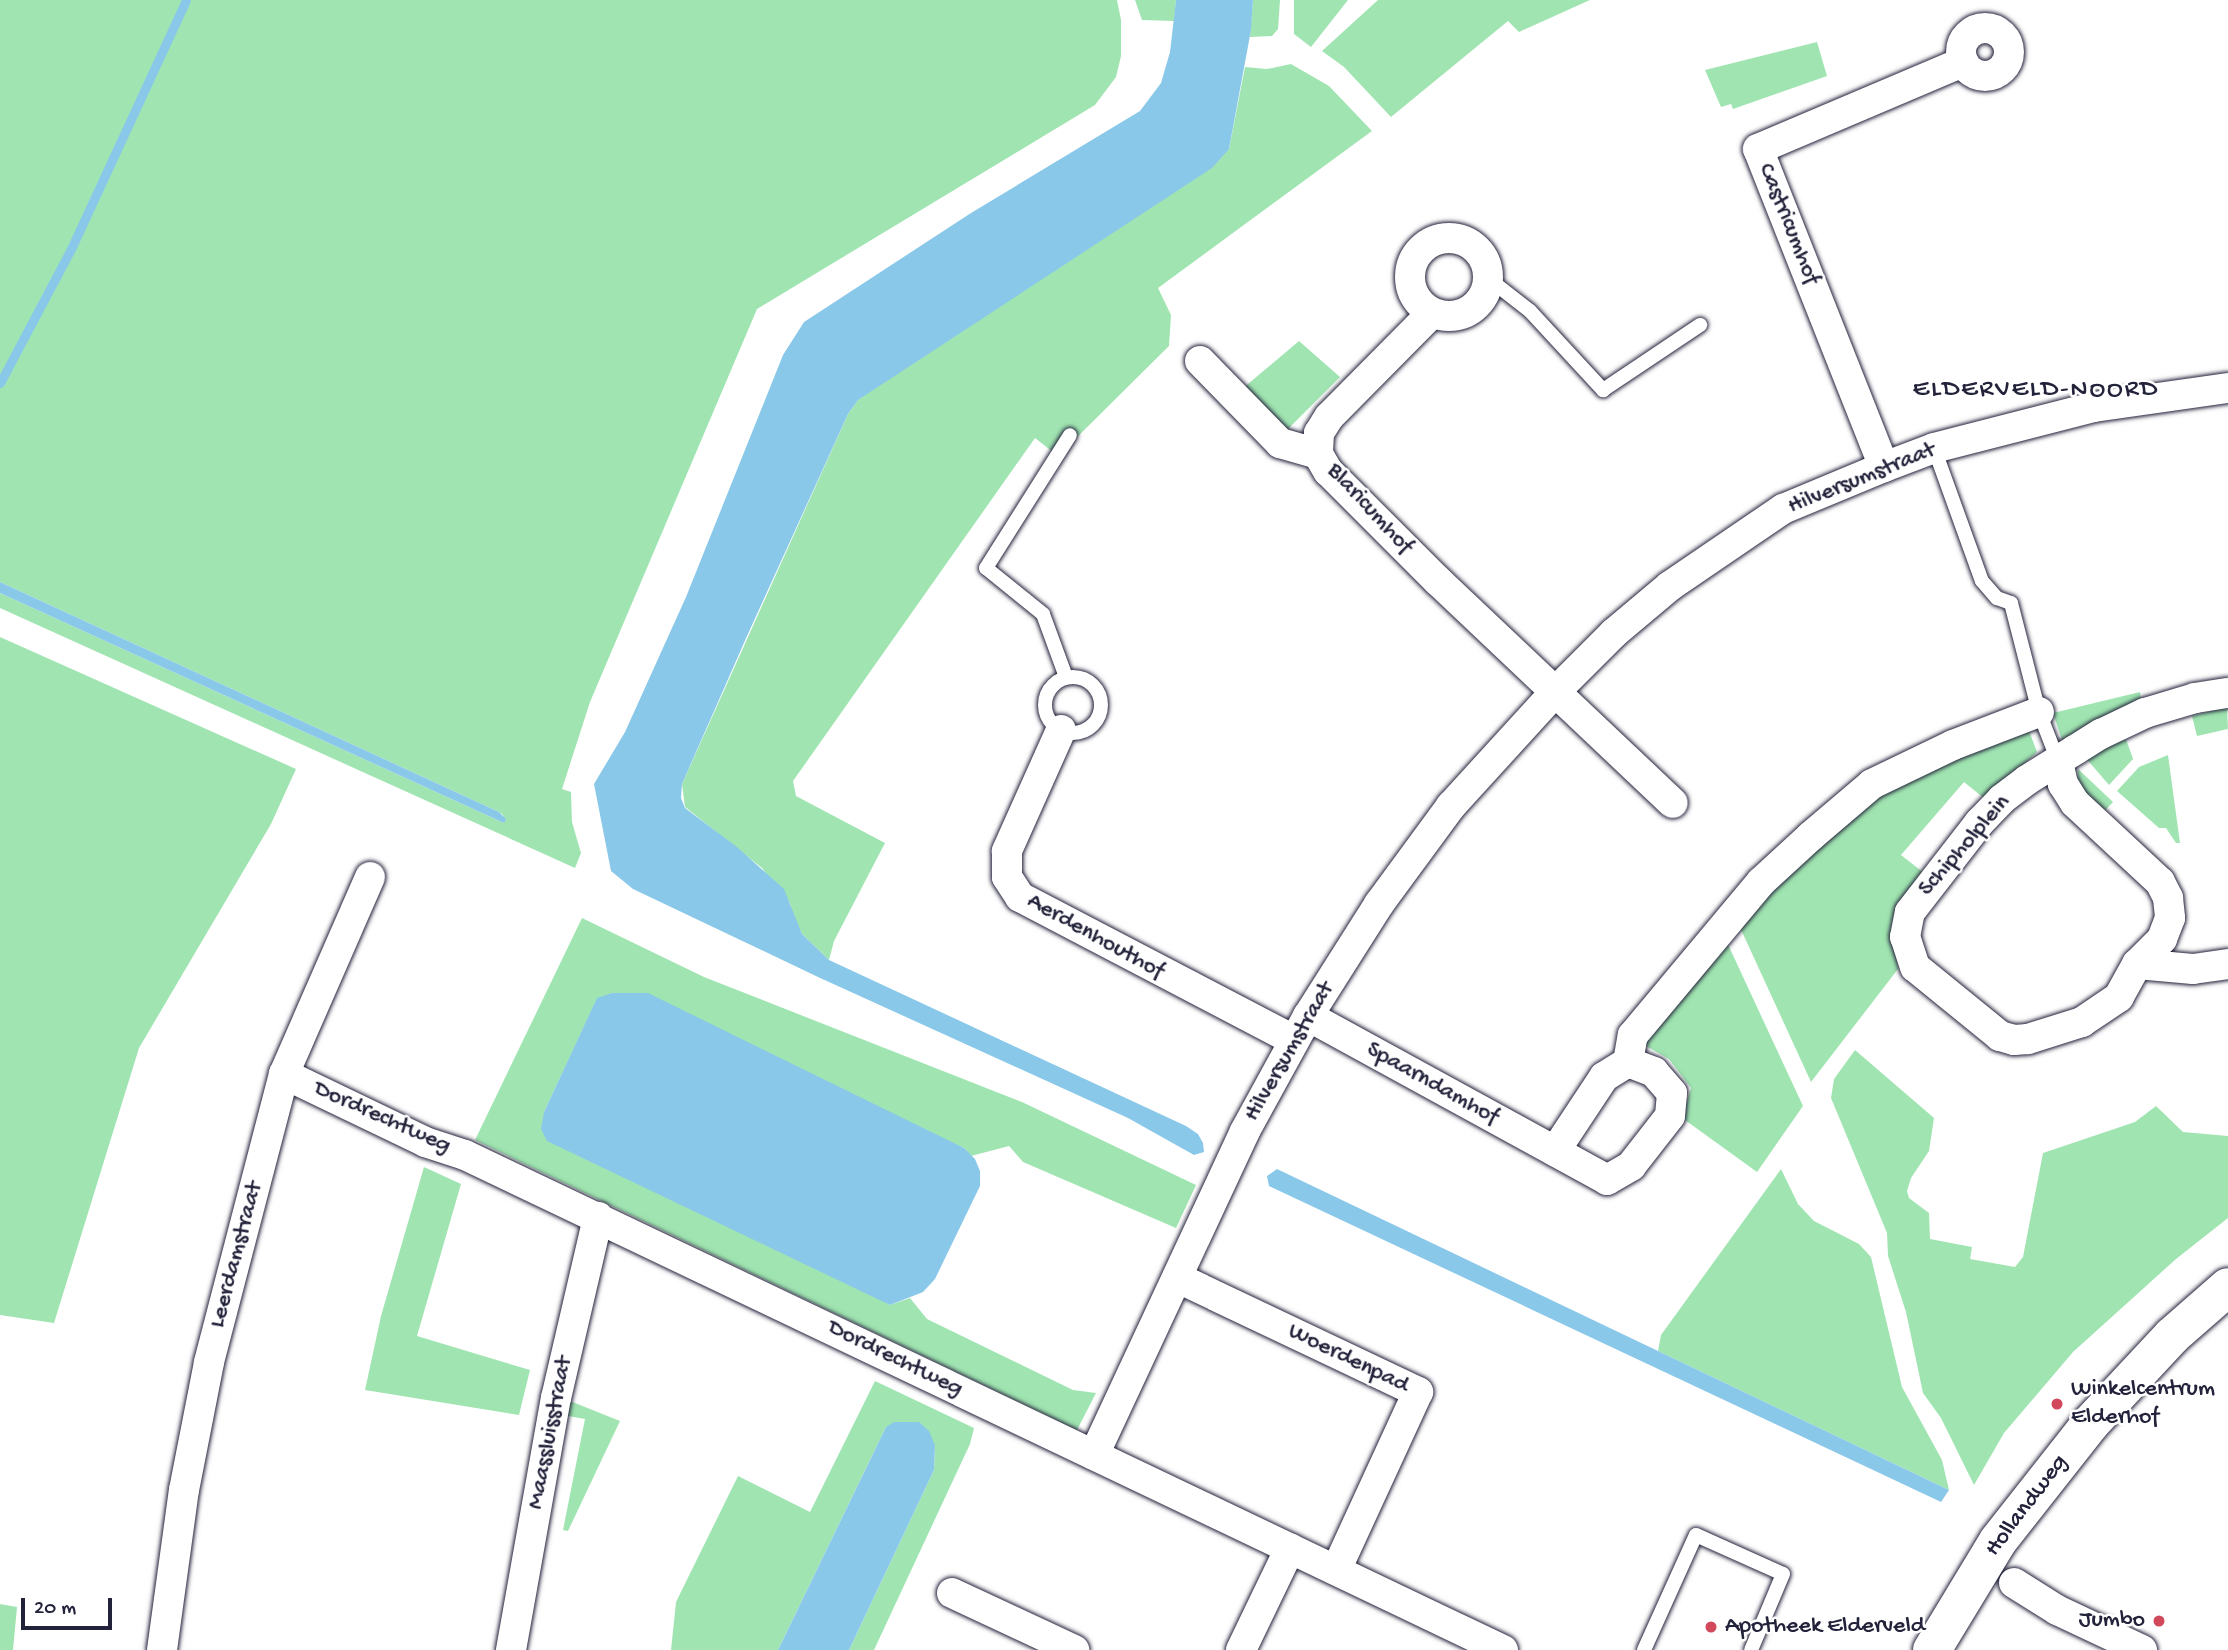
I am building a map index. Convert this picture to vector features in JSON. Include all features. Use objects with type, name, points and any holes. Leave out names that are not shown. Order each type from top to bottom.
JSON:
[{"type":"street","name":"Castricumhof","points":[[1884,467],[1758,149],[1963,62]]},
{"type":"street","points":[[1448,238],[1472,245],[1487,266],[1489,279],[1486,291],[1470,311],[1457,316],[1432,313],[1413,294],[1410,280],[1415,257],[1435,241],[1448,238]]},
{"type":"street","name":"Blaricumhof","points":[[1432,313],[1329,417],[1319,433],[1318,454],[1328,471],[1350,494],[1555,692]]},
{"type":"street","points":[[1200,361],[1280,443],[1318,454]]},
{"type":"street","name":"Hilversumstraat","points":[[1094,1455],[1245,1131],[1301,1028],[1379,904],[1451,806],[1555,692],[1614,633],[1670,586],[1783,509],[1884,467],[1934,448],[2094,407],[2228,388]]},
{"type":"street","points":[[1555,692],[1673,803]]},
{"type":"street","name":"Schipholplein","points":[[2058,761],[2063,785],[2075,803],[2160,882],[2168,898],[2170,918],[2162,939],[2137,964],[2119,997],[2082,1022],[2028,1039],[2014,1040],[2000,1036],[1915,967],[1908,953],[1905,937],[1910,912],[1926,888],[2002,799],[2058,761],[2101,734],[2145,713],[2195,698],[2228,693]]},
{"type":"street","points":[[1555,1151],[1604,1077],[1628,1062],[1633,1035],[1761,882],[1811,836],[1872,785],[1952,745],[2039,712]]},
{"type":"street","name":"Aerdenhouthof","points":[[1061,730],[1007,851],[1007,877],[1020,897],[1301,1028]]},
{"type":"street","name":"Leerdamstraat","points":[[162,1650],[184,1490],[209,1362],[284,1074],[370,877]]},
{"type":"street","points":[[2137,964],[2193,969],[2228,964]]},
{"type":"street","name":"Spaarndamhof","points":[[1301,1028],[1555,1151],[1607,1180],[1630,1166],[1670,1116],[1672,1093],[1654,1072],[1628,1062]]},
{"type":"street","name":"Dordrechtweg","points":[[284,1074],[425,1142],[465,1155],[598,1217],[1503,1650]]},
{"type":"street","name":"Maassluisstraat","points":[[511,1650],[556,1398],[598,1217]]},
{"type":"street","name":"Woerdenpad","points":[[1178,1278],[1418,1391],[1336,1570]]},
{"type":"street","name":"Hollandweg","points":[[1932,1650],[1998,1541],[2090,1424],[2172,1336],[2228,1287]]},
{"type":"street","points":[[1241,1650],[1290,1548]]},
{"type":"street","points":[[2014,1583],[2057,1610],[2142,1650]]},
{"type":"street","points":[[951,1593],[1074,1650]]},
{"type":"lane","points":[[1489,279],[1530,311],[1603,390],[1700,324]]},
{"type":"lane","points":[[1066,677],[1043,614],[986,568],[1070,435]]},
{"type":"lane","points":[[1934,448],[1982,581],[1997,598],[2011,603],[2039,712],[2058,761]]},
{"type":"lane","points":[[1066,677],[1085,679],[1098,692],[1100,709],[1093,724],[1086,729],[1069,732],[1061,730],[1048,719],[1045,702],[1052,686],[1066,677]]},
{"type":"lane","points":[[1644,1650],[1696,1535],[1783,1574],[1751,1650]]},
{"type":"green space","points":[[0,0],[1117,0],[1121,20],[1121,56],[1116,77],[1095,105],[757,309],[590,702],[562,789],[571,792],[572,822],[581,853],[575,868],[0,608],[0,593],[504,823],[503,815],[499,812],[0,582]]},
{"type":"green space","points":[[1135,0],[1176,0],[1174,21],[1142,20]]},
{"type":"green space","points":[[1253,0],[1280,0],[1278,29],[1272,36],[1250,37]]},
{"type":"green space","points":[[1294,0],[1348,0],[1311,47],[1294,34]]},
{"type":"green space","points":[[1378,0],[1590,0],[1519,32],[1508,21],[1391,117],[1344,67],[1322,51]]},
{"type":"green space","points":[[1817,42],[1827,76],[1733,109],[1731,104],[1721,107],[1705,70]]},
{"type":"green space","points":[[1291,64],[1329,86],[1372,131],[1158,288],[1171,315],[1169,346],[1058,456],[1035,438],[793,781],[796,796],[885,843],[834,941],[829,960],[802,934],[790,903],[762,868],[685,807],[682,784],[848,414],[858,400],[878,385],[1229,149],[1245,67],[1267,69]]},
{"type":"green space","points":[[1299,341],[1340,377],[1282,435],[1242,389]]},
{"type":"green space","points":[[0,637],[296,769],[271,824],[139,1048],[54,1323],[0,1315]]},
{"type":"green space","points":[[2140,692],[2141,701],[2062,740],[2053,713]]},
{"type":"green space","points":[[2227,707],[2228,729],[2197,736],[2192,716]]},
{"type":"green space","points":[[2026,723],[2037,752],[1985,799],[1964,782],[1901,855],[1924,873],[1895,941],[1898,969],[1811,1082],[1738,923],[1847,820],[1910,774]]},
{"type":"green space","points":[[2126,739],[2133,759],[2109,785],[2084,756]]},
{"type":"green space","points":[[2168,755],[2180,843],[2176,843],[2166,828],[2159,828],[2117,791],[2139,767]]},
{"type":"green space","points":[[2078,769],[2113,802],[2099,817],[2078,780]]},
{"type":"green space","points":[[582,918],[704,977],[1022,1102],[1196,1185],[1176,1228],[1023,1162],[1009,1146],[971,1156],[964,1148],[613,993],[597,999],[544,1112],[890,1305],[910,1298],[927,1319],[1073,1390],[1096,1393],[1077,1430],[475,1140]]},
{"type":"green space","points":[[1725,938],[1803,1106],[1757,1172],[1678,1115],[1686,1105],[1691,1088],[1669,1059],[1637,1041]]},
{"type":"green space","points":[[1855,1050],[1934,1118],[1929,1151],[1911,1178],[1907,1191],[1909,1198],[1929,1213],[1930,1239],[1972,1247],[1970,1259],[2015,1267],[2023,1257],[2043,1153],[2135,1122],[2156,1106],[2183,1132],[2228,1136],[2228,1218],[2176,1259],[2073,1352],[2004,1433],[1974,1485],[1941,1418],[1923,1393],[1906,1312],[1888,1256],[1887,1233],[1831,1098],[1834,1079]]},
{"type":"green space","points":[[424,1167],[461,1184],[417,1336],[530,1370],[519,1415],[365,1390],[381,1316]]},
{"type":"green space","points":[[1781,1169],[1798,1204],[1814,1221],[1859,1244],[1871,1257],[1902,1387],[1942,1460],[1949,1490],[1658,1351],[1661,1335]]},
{"type":"green space","points":[[875,1381],[974,1428],[970,1444],[874,1650],[849,1650],[934,1470],[935,1445],[886,1427],[778,1650],[671,1650],[676,1602],[738,1476],[810,1512]]},
{"type":"green space","points":[[565,1399],[620,1421],[568,1531],[563,1530],[585,1419],[563,1415]]},
{"type":"green space","points":[[0,1604],[17,1607],[13,1650],[0,1650]]},
{"type":"water","points":[[1176,0],[1253,0],[1251,30],[1229,149],[1212,168],[858,400],[848,414],[747,636],[682,784],[681,798],[685,808],[737,847],[784,889],[802,934],[829,960],[1186,1126],[1198,1134],[1203,1143],[1204,1152],[1194,1155],[1128,1118],[818,977],[633,889],[611,871],[594,784],[625,732],[686,597],[783,355],[804,322],[971,213],[1140,111],[1161,83],[1170,52]]},
{"type":"water","points":[[0,582],[499,812],[506,819],[504,823],[0,593]]},
{"type":"water","points":[[612,993],[648,993],[964,1148],[975,1159],[980,1171],[980,1186],[935,1279],[923,1292],[890,1305],[547,1141],[541,1129],[544,1112],[597,998]]},
{"type":"water","points":[[1277,1169],[1949,1490],[1941,1502],[1269,1186],[1267,1176]]},
{"type":"water","points":[[894,1422],[919,1422],[929,1431],[935,1445],[934,1470],[849,1650],[778,1650],[886,1427]]},
{"type":"waterway","points":[[0,383],[71,249],[186,0]]},
{"type":"place","name":"Winkelcentrum Elderhof","points":[[2057,1404]]},
{"type":"place","name":"Jumbo","points":[[2159,1621]]},
{"type":"place","name":"Apotheek Elderveld","points":[[1711,1627]]},
{"type":"district","name":"ELDERVELD-NOORD","points":[[2036,391]]}]
